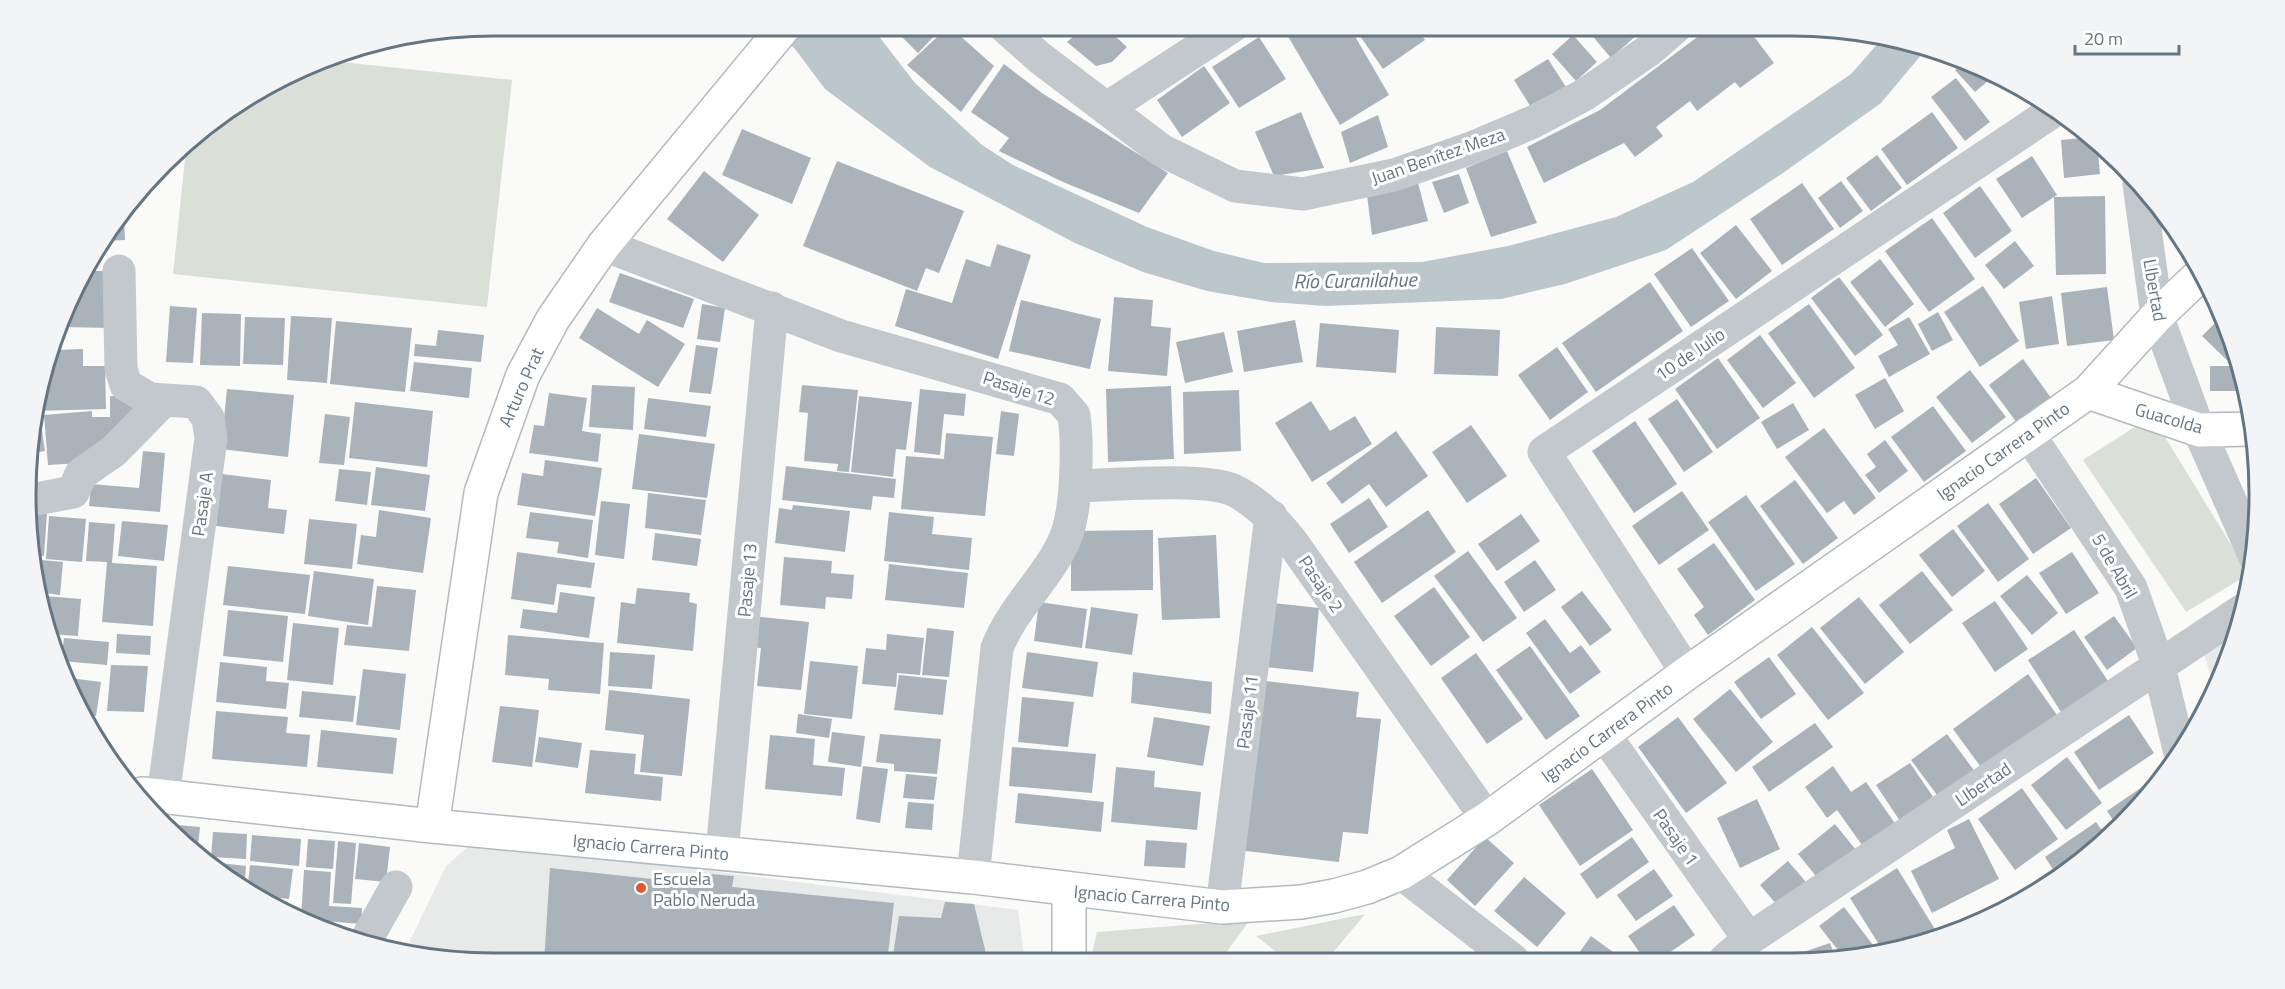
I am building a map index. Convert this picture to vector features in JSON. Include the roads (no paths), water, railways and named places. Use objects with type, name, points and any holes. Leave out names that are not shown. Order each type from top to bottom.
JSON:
[{"type":"street","name":"Arturo Prat","points":[[432,826],[481,493],[522,375],[553,320],[604,245],[777,36]]},
{"type":"street","name":"Juan Benítez Meza","points":[[1017,36],[1161,150],[1235,186],[1303,194],[1394,175],[1474,147],[1533,122],[1584,95],[1648,51],[1665,36]]},
{"type":"street","points":[[1107,108],[1218,36]]},
{"type":"street","name":"10 de Julio","points":[[1687,674],[1544,452],[2048,115]]},
{"type":"street","name":"LIbertad","points":[[2141,199],[2157,316],[2199,430],[2247,538]]},
{"type":"street","name":"Pasaje 12","points":[[604,245],[841,336],[1060,399],[1074,416],[1075,486],[1066,538],[1005,626],[997,648],[973,877]]},
{"type":"street","name":"Pasaje A","points":[[119,271],[121,369],[126,384],[150,399],[196,402],[208,418],[211,438],[152,796]]},
{"type":"street","name":"Ignacio Carrera Pinto","points":[[152,796],[432,826],[973,877],[1222,907],[1301,902],[1334,896],[1367,887],[1401,873],[1487,819],[1687,674],[2088,392],[2157,316],[2195,279]]},
{"type":"street","name":"Pasaje 13","points":[[722,854],[772,308]]},
{"type":"street","name":"Guacolda","points":[[2088,392],[2199,430],[2244,429]]},
{"type":"street","points":[[36,499],[73,492],[81,474],[114,452],[163,401]]},
{"type":"street","name":"5 de Abril","points":[[2028,433],[2131,588],[2159,667],[2177,741]]},
{"type":"street","name":"Pasaje 2","points":[[1075,486],[1208,484],[1233,489],[1271,516],[1293,542],[1487,819]]},
{"type":"street","name":"Pasaje 11","points":[[1222,907],[1271,516]]},
{"type":"street","name":"LIbertad","points":[[1737,950],[2232,618]]},
{"type":"street","name":"Pasaje 1","points":[[1604,734],[1737,950]]},
{"type":"street","points":[[1401,873],[1503,953]]},
{"type":"street","points":[[369,935],[396,887]]},
{"type":"street","points":[[1069,890],[1069,953]]},
{"type":"water","name":"Río Curanilahue","points":[[782,36],[879,36],[915,83],[982,145],[1013,165],[1147,227],[1214,251],[1264,263],[1422,262],[1508,246],[1616,217],[1693,182],[1851,74],[1877,45],[1921,55],[1881,103],[1783,173],[1666,250],[1565,284],[1501,299],[1326,306],[1271,302],[1207,291],[1143,272],[1075,243],[930,167],[825,89],[795,49]]},
{"type":"place","name":"Escuela Pablo Neruda","points":[[641,888]]}]
